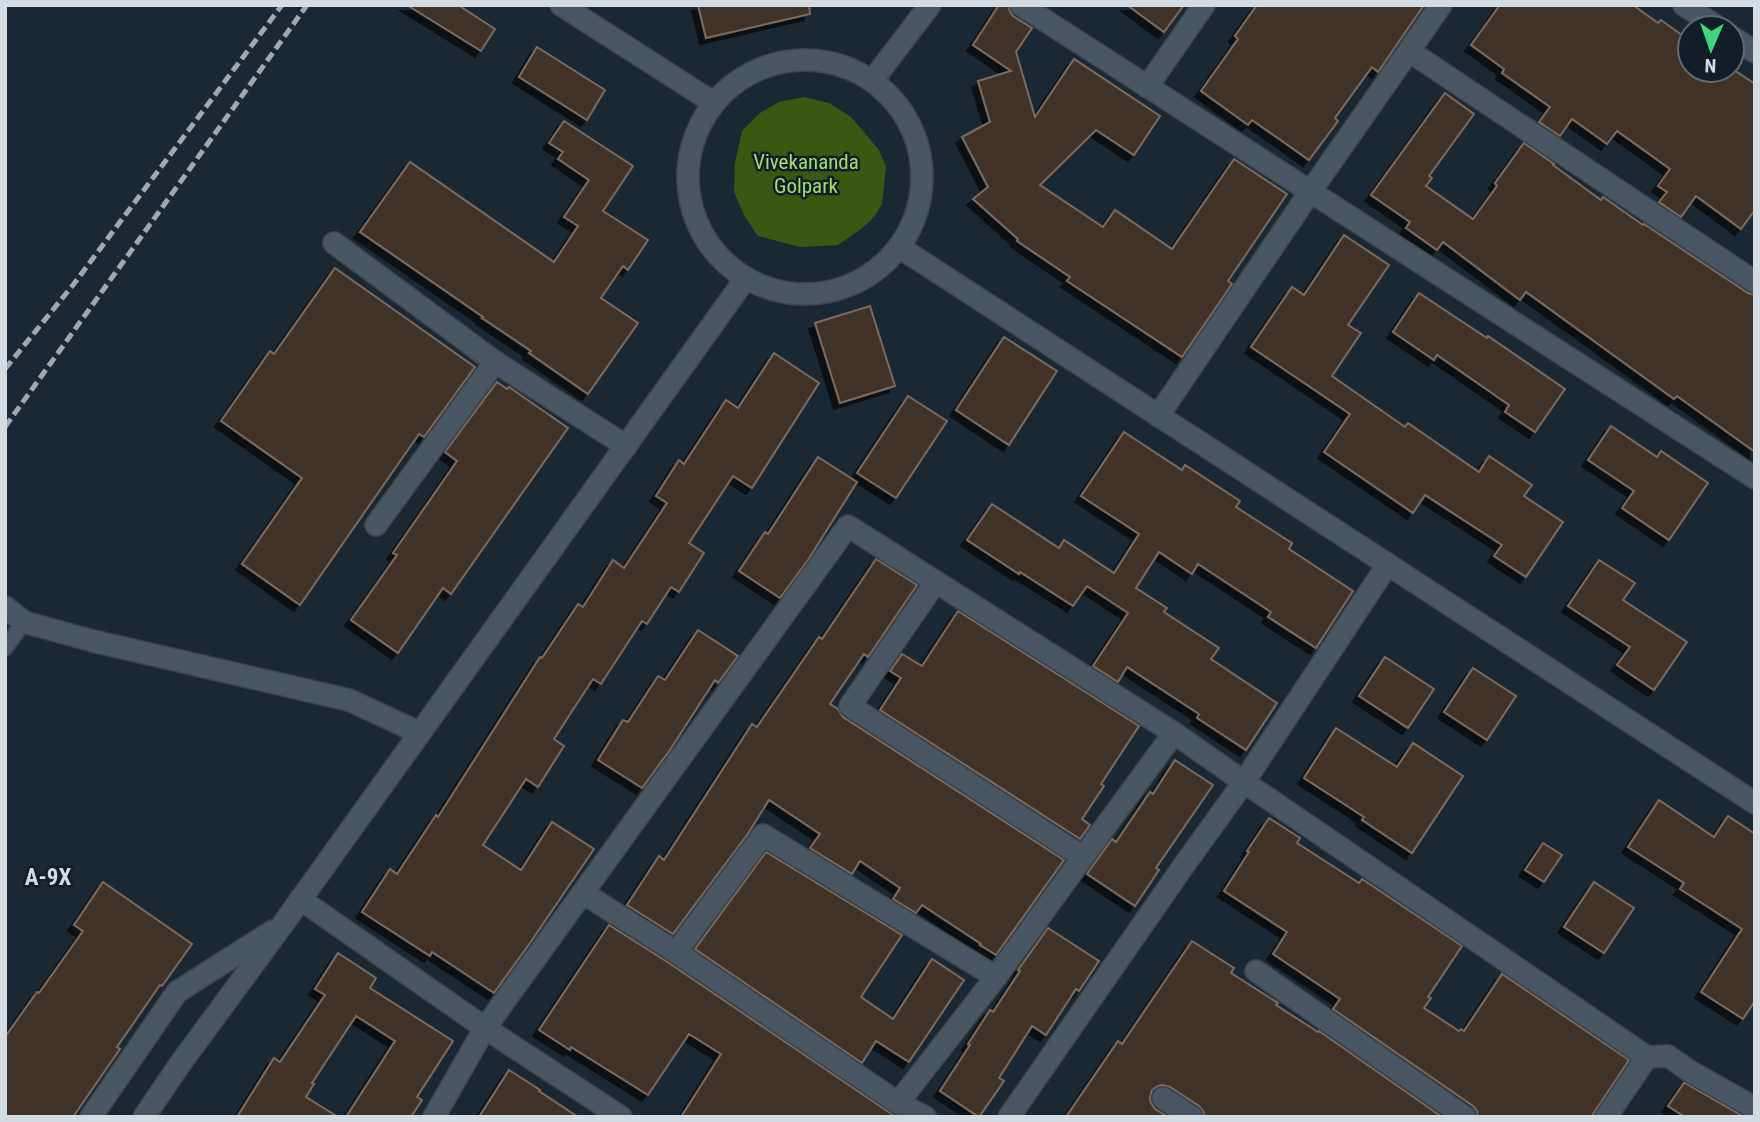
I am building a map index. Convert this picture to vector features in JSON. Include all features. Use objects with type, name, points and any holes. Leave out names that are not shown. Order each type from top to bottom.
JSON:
[{"type":"street","points":[[561,5],[715,103]]},
{"type":"street","points":[[872,81],[930,5]]},
{"type":"street","points":[[1021,5],[1755,478]]},
{"type":"street","points":[[1147,87],[1204,5]]},
{"type":"street","points":[[1158,416],[1441,5]]},
{"type":"street","points":[[1409,51],[1755,282]]},
{"type":"street","points":[[789,61],[832,63],[853,70],[872,81],[890,96],[904,114],[915,136],[921,158],[919,205],[911,227],[899,247],[867,276],[828,291],[786,292],[766,287],[746,278],[728,265],[712,249],[700,230],[688,186],[688,164],[693,142],[702,121],[715,103],[730,87],[748,75],[789,61]]},
{"type":"street","points":[[334,243],[495,362],[626,446]]},
{"type":"street","points":[[899,247],[1755,803]]},
{"type":"street","points":[[144,1117],[746,278]]},
{"type":"street","points":[[376,525],[495,362]]},
{"type":"street","points":[[434,1117],[485,1028],[848,526],[1174,733],[1647,1057],[1668,1056],[1690,1072],[1755,1108]]},
{"type":"street","points":[[1009,1117],[1244,782],[1388,565]]},
{"type":"street","points":[[935,583],[850,706],[1083,857]]},
{"type":"street","points":[[5,607],[24,622],[93,641],[349,701],[420,733]]},
{"type":"street","points":[[898,1103],[996,977],[1174,733]]},
{"type":"street","points":[[676,952],[763,835],[996,977]]},
{"type":"street","points":[[583,893],[676,952],[898,1103],[925,1117]]},
{"type":"street","points":[[300,899],[485,1028],[621,1117]]},
{"type":"street","points":[[91,1117],[177,992],[283,924]]},
{"type":"street","points":[[1256,971],[1465,1117]]},
{"type":"street","points":[[1606,1117],[1647,1057]]},
{"type":"street","points":[[1163,1098],[1192,1117]]},
{"type":"lane","points":[[5,648],[24,622]]},
{"type":"green space","name":"Vivekananda Golpark","points":[[804,97],[829,103],[851,117],[879,150],[886,167],[882,204],[875,216],[838,245],[800,247],[758,236],[745,217],[734,192],[735,163],[742,131],[760,113],[779,102]]},
{"type":"building","points":[[407,5],[458,5],[495,29],[481,51]]},
{"type":"building","points":[[698,5],[809,5],[810,14],[706,38]]},
{"type":"building","points":[[999,5],[1008,5],[1013,16],[1032,28],[1016,52],[1035,117],[1074,59],[1160,116],[1134,155],[1096,130],[1040,185],[1103,227],[1115,210],[1172,249],[1234,159],[1287,194],[1228,281],[1232,284],[1182,357],[1067,281],[1070,277],[1017,241],[1018,239],[973,199],[988,187],[962,137],[990,122],[978,81],[1011,71],[973,45]]},
{"type":"building","points":[[1127,5],[1184,5],[1164,32]]},
{"type":"building","points":[[1257,5],[1424,5],[1378,72],[1372,67],[1335,118],[1338,121],[1309,160],[1252,120],[1248,125],[1201,91],[1238,39],[1235,36]]},
{"type":"building","points":[[1500,5],[1633,5],[1658,23],[1661,20],[1676,31],[1676,84],[1746,84],[1746,78],[1755,84],[1755,210],[1741,229],[1696,196],[1681,217],[1659,202],[1667,192],[1658,186],[1670,169],[1617,131],[1607,144],[1572,119],[1560,136],[1539,122],[1550,107],[1502,73],[1504,69],[1471,45]]},
{"type":"building","points":[[537,47],[605,90],[587,120],[519,77]]},
{"type":"building","points":[[1445,93],[1474,114],[1429,176],[1432,178],[1426,186],[1473,219],[1524,143],[1601,200],[1603,197],[1748,293],[1755,295],[1755,452],[1677,396],[1674,399],[1526,292],[1520,300],[1443,242],[1437,250],[1406,228],[1410,222],[1371,195]]},
{"type":"building","points":[[564,121],[633,166],[603,211],[648,240],[628,270],[623,266],[601,298],[638,323],[588,394],[360,232],[410,162],[554,262],[578,226],[564,217],[589,180],[558,159],[563,152],[549,143]]},
{"type":"building","points":[[1344,235],[1389,265],[1348,325],[1361,333],[1332,376],[1405,427],[1408,423],[1479,472],[1489,456],[1532,485],[1524,496],[1563,522],[1526,577],[1494,556],[1502,545],[1425,495],[1413,513],[1324,452],[1350,414],[1251,347],[1292,287],[1304,295]]},
{"type":"building","points":[[335,268],[475,367],[424,437],[419,434],[300,605],[242,564],[302,478],[221,421],[270,351],[274,354]]},
{"type":"building","points":[[1419,293],[1565,389],[1535,432],[1505,412],[1509,405],[1437,355],[1434,360],[1393,332]]},
{"type":"building","points":[[870,306],[895,386],[840,403],[815,323]]},
{"type":"building","points":[[1004,337],[1057,371],[1009,445],[956,410]]},
{"type":"building","points":[[774,353],[819,383],[752,488],[733,476],[689,543],[704,553],[679,592],[671,587],[647,624],[642,621],[601,684],[593,679],[554,739],[564,746],[538,787],[526,779],[483,845],[521,870],[552,822],[594,849],[494,993],[432,952],[430,956],[362,912],[390,869],[397,874],[436,815],[438,817],[540,657],[542,658],[578,604],[583,607],[613,560],[624,568],[667,503],[656,496],[679,460],[684,464],[726,400],[738,408]]},
{"type":"building","points":[[497,382],[507,389],[509,387],[568,428],[451,594],[443,588],[398,653],[351,620],[397,555],[393,553],[457,461],[445,452]]},
{"type":"building","points":[[908,396],[947,421],[896,498],[857,473]]},
{"type":"building","points":[[1611,426],[1657,457],[1661,451],[1708,483],[1669,540],[1622,508],[1634,491],[1588,460]]},
{"type":"building","points":[[1124,432],[1182,470],[1185,465],[1240,501],[1236,507],[1292,543],[1289,549],[1353,591],[1316,648],[1268,617],[1271,612],[1198,564],[1192,574],[1159,552],[1136,588],[1167,608],[1164,612],[1219,648],[1211,659],[1277,703],[1246,750],[1197,718],[1199,714],[1127,667],[1118,682],[1093,666],[1128,613],[1087,586],[1073,606],[967,540],[992,504],[1059,548],[1064,540],[1114,573],[1139,534],[1081,496]]},
{"type":"building","points":[[818,457],[857,482],[808,560],[780,598],[739,571],[765,532],[768,534]]},
{"type":"building","points":[[876,559],[917,585],[868,657],[864,654],[830,704],[838,709],[843,717],[1064,860],[996,955],[922,905],[916,913],[893,899],[900,888],[860,861],[852,874],[810,848],[820,834],[769,800],[747,835],[673,934],[627,905],[659,856],[664,860],[752,724],[757,727],[819,637],[822,639]]},
{"type":"building","points":[[1599,560],[1635,583],[1623,600],[1687,642],[1654,690],[1617,665],[1630,647],[1568,606]]},
{"type":"building","points":[[958,611],[1139,726],[1082,819],[1090,825],[1080,839],[880,710],[901,678],[890,671],[902,654],[922,666]]},
{"type":"building","points":[[698,630],[738,656],[718,683],[715,680],[642,788],[598,760],[623,720],[628,722],[658,676],[665,680]]},
{"type":"building","points":[[1385,657],[1434,689],[1408,728],[1359,696]]},
{"type":"building","points":[[1473,668],[1516,696],[1487,740],[1444,712]]},
{"type":"building","points":[[1336,728],[1397,767],[1413,743],[1463,776],[1412,853],[1362,820],[1364,817],[1304,778]]},
{"type":"building","points":[[1175,760],[1213,785],[1156,868],[1159,870],[1135,906],[1087,874],[1112,839],[1116,842]]},
{"type":"building","points":[[1659,800],[1714,837],[1728,816],[1755,834],[1755,1001],[1743,1019],[1701,992],[1742,929],[1680,889],[1684,883],[1628,847]]},
{"type":"building","points":[[1269,818],[1300,838],[1297,843],[1359,883],[1362,879],[1462,946],[1428,997],[1431,998],[1424,1008],[1459,1031],[1464,1031],[1502,974],[1629,1060],[1591,1117],[1478,1117],[1473,1106],[1333,1009],[1340,999],[1273,954],[1287,932],[1224,891]]},
{"type":"building","points":[[1543,843],[1562,855],[1544,882],[1525,870]]},
{"type":"building","points":[[766,852],[902,935],[861,997],[893,1019],[932,959],[964,980],[909,1062],[876,1041],[862,1063],[695,949]]},
{"type":"building","points":[[103,882],[192,944],[117,1047],[120,1049],[73,1117],[5,1117],[5,1037],[83,931],[74,925]]},
{"type":"building","points":[[1594,882],[1634,908],[1604,953],[1564,927]]},
{"type":"building","points":[[609,925],[896,1117],[681,1117],[721,1054],[689,1034],[648,1095],[539,1030]]},
{"type":"building","points":[[1048,928],[1099,961],[1079,991],[1076,989],[1046,1035],[1032,1026],[999,1078],[1004,1081],[979,1117],[940,1091],[990,1010],[993,1012]]},
{"type":"building","points":[[1192,941],[1234,968],[1231,973],[1278,1003],[1276,1005],[1319,1031],[1442,1117],[1205,1117],[1199,1106],[1163,1085],[1152,1090],[1150,1098],[1155,1109],[1168,1117],[1066,1117],[1118,1041],[1122,1044]]},
{"type":"building","points":[[338,953],[376,978],[370,988],[453,1041],[417,1097],[422,1100],[411,1117],[346,1117],[395,1041],[356,1016],[312,1083],[314,1084],[306,1097],[338,1117],[237,1117],[274,1058],[280,1062],[325,995],[315,989]]},
{"type":"building","points":[[509,1070],[540,1090],[578,1117],[479,1117]]},
{"type":"building","points":[[1684,1083],[1744,1117],[1685,1117],[1668,1106]]},
{"type":"railway","points":[[5,369],[73,285],[282,5]]},
{"type":"railway","points":[[5,427],[307,5]]},
{"type":"district","name":"A-9X","points":[[48,877]]}]
